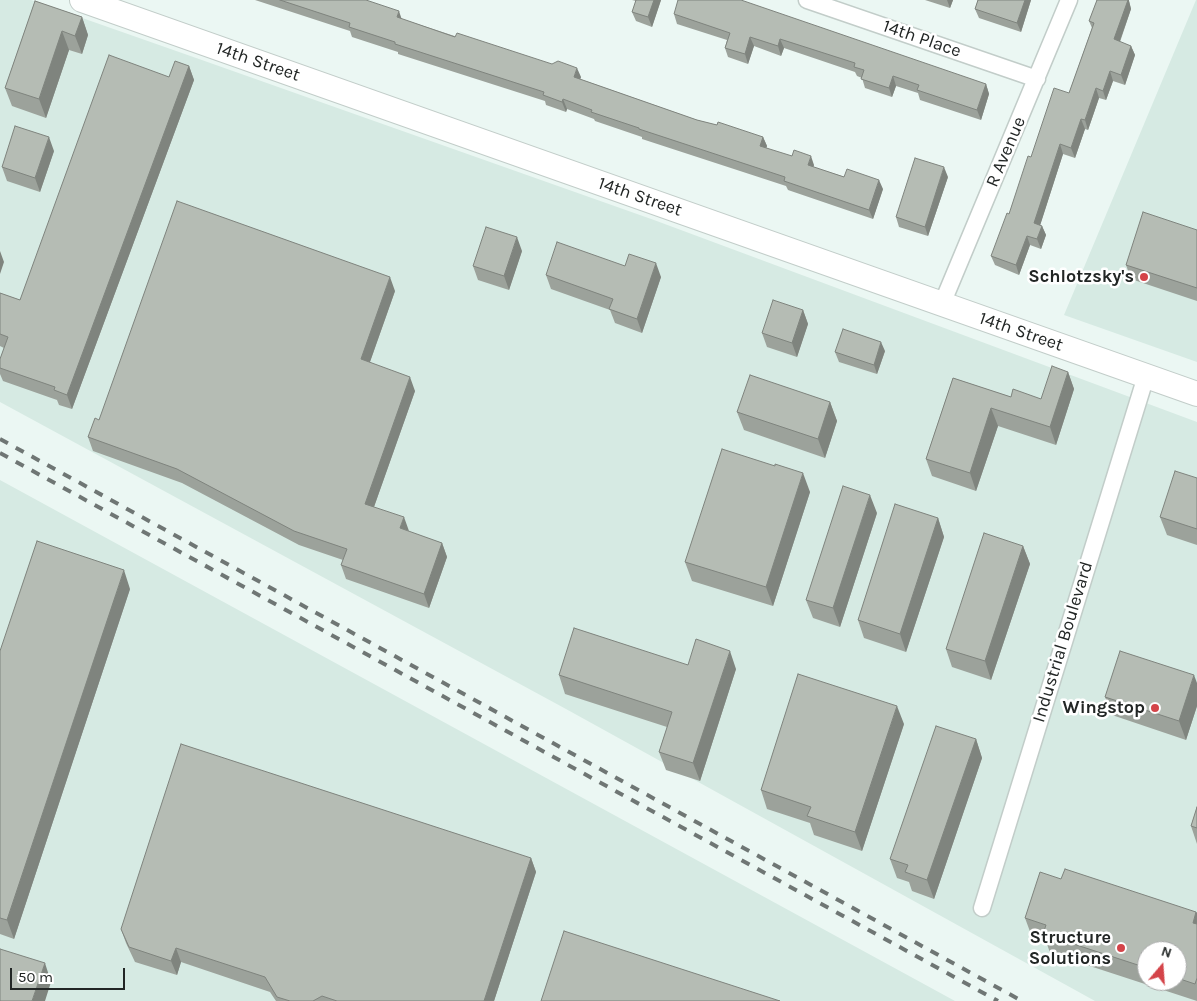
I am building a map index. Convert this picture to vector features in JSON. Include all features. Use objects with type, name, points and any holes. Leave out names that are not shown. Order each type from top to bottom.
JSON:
[{"type":"main road","name":"14th Street","points":[[82,0],[1197,394]]},
{"type":"street","name":"14th Place","points":[[807,0],[1037,79]]},
{"type":"street","name":"R Avenue","points":[[942,304],[1069,0]]},
{"type":"street","name":"Industrial Boulevard","points":[[982,908],[1146,376]]},
{"type":"shaded area","points":[[0,0],[31,0],[654,220],[1197,422],[1197,1001],[1095,1001],[566,709],[0,402]]},
{"type":"shaded area","points":[[1197,0],[1197,362],[1064,315]]},
{"type":"shaded area","points":[[0,480],[955,1001],[0,1001]]},
{"type":"building","points":[[280,0],[366,0],[399,11],[397,17],[455,37],[457,33],[552,64],[558,61],[577,68],[574,77],[697,120],[717,125],[718,122],[763,137],[760,146],[792,156],[794,150],[811,156],[808,165],[844,177],[847,169],[879,180],[869,210],[784,181],[785,177],[639,129],[591,112],[592,110],[563,99],[562,102],[543,95],[544,92],[395,44],[395,42],[349,27],[350,23]]},
{"type":"building","points":[[636,0],[654,0],[648,17],[632,12]]},
{"type":"building","points":[[678,0],[741,0],[986,84],[977,110],[917,90],[919,85],[893,76],[889,88],[861,79],[864,70],[854,67],[855,63],[780,39],[778,46],[750,37],[745,54],[725,48],[730,33],[674,14]]},
{"type":"building","points":[[978,0],[1025,0],[1017,23],[975,9]]},
{"type":"building","points":[[1097,0],[1128,0],[1114,39],[1131,46],[1121,75],[1110,71],[1103,91],[1096,88],[1085,120],[1081,119],[1071,148],[1060,144],[1034,223],[1042,226],[1037,239],[1027,236],[1016,265],[991,256],[1007,213],[1009,214],[1028,156],[1031,157],[1054,88],[1069,93],[1094,23],[1089,21]]},
{"type":"building","points":[[35,1],[82,17],[75,36],[62,31],[39,99],[5,88]]},
{"type":"building","points":[[109,55],[169,77],[175,61],[189,66],[67,395],[54,390],[55,387],[0,368],[0,359],[8,337],[0,334],[0,293],[20,300]]},
{"type":"building","points":[[15,126],[49,137],[35,178],[2,167]]},
{"type":"building","points":[[915,158],[944,167],[925,227],[896,217]]},
{"type":"building","points":[[177,201],[390,277],[361,359],[410,377],[365,504],[404,517],[400,528],[442,543],[424,594],[341,565],[347,549],[294,531],[177,469],[88,437],[95,418],[99,420]]},
{"type":"building","points":[[1143,212],[1197,230],[1197,288],[1126,265]]},
{"type":"building","points":[[486,227],[517,237],[504,276],[473,266]]},
{"type":"building","points":[[557,242],[625,266],[629,254],[656,263],[637,319],[609,309],[613,299],[546,275]]},
{"type":"building","points":[[773,300],[803,310],[792,343],[762,333]]},
{"type":"building","points":[[843,329],[881,342],[874,365],[835,352]]},
{"type":"building","points":[[1052,366],[1068,372],[1050,427],[991,408],[970,473],[926,459],[953,378],[1011,397],[1013,389],[1041,399]]},
{"type":"building","points":[[750,375],[830,402],[818,439],[737,412]]},
{"type":"building","points":[[722,449],[803,473],[766,587],[685,562]]},
{"type":"building","points":[[1175,471],[1197,478],[1197,529],[1160,517]]},
{"type":"building","points":[[843,486],[870,495],[833,608],[806,600]]},
{"type":"building","points":[[895,504],[938,518],[900,634],[858,620]]},
{"type":"building","points":[[984,533],[1023,546],[985,661],[946,649]]},
{"type":"building","points":[[37,541],[124,570],[7,920],[0,918],[0,651]]},
{"type":"building","points":[[574,628],[688,665],[696,639],[730,651],[693,763],[659,752],[672,712],[559,675]]},
{"type":"building","points":[[1120,651],[1194,675],[1179,721],[1105,697]]},
{"type":"building","points":[[798,674],[897,706],[855,832],[807,816],[811,807],[761,790]]},
{"type":"building","points":[[936,726],[976,739],[927,880],[905,872],[908,865],[890,859]]},
{"type":"building","points":[[181,744],[531,858],[484,1001],[337,1001],[322,996],[313,1001],[290,1001],[277,997],[265,977],[176,948],[171,961],[129,947],[121,929]]},
{"type":"building","points":[[1197,807],[1197,828],[1191,826]]},
{"type":"building","points":[[1065,869],[1196,912],[1193,923],[1197,924],[1197,978],[1195,984],[1187,981],[1187,941],[1137,941],[1137,965],[1043,934],[1046,925],[1025,918],[1040,872],[1061,879]]},
{"type":"building","points":[[564,931],[780,1001],[541,1001]]},
{"type":"building","points":[[0,949],[45,963],[32,1001],[0,1001]]},
{"type":"railway","points":[[0,439],[1022,1001]]},
{"type":"railway","points":[[0,453],[998,1001]]},
{"type":"place","name":"Schlotzsky's","points":[[1144,277]]},
{"type":"place","name":"Wingstop","points":[[1155,708]]},
{"type":"place","name":"Structure Solutions","points":[[1121,948]]}]
